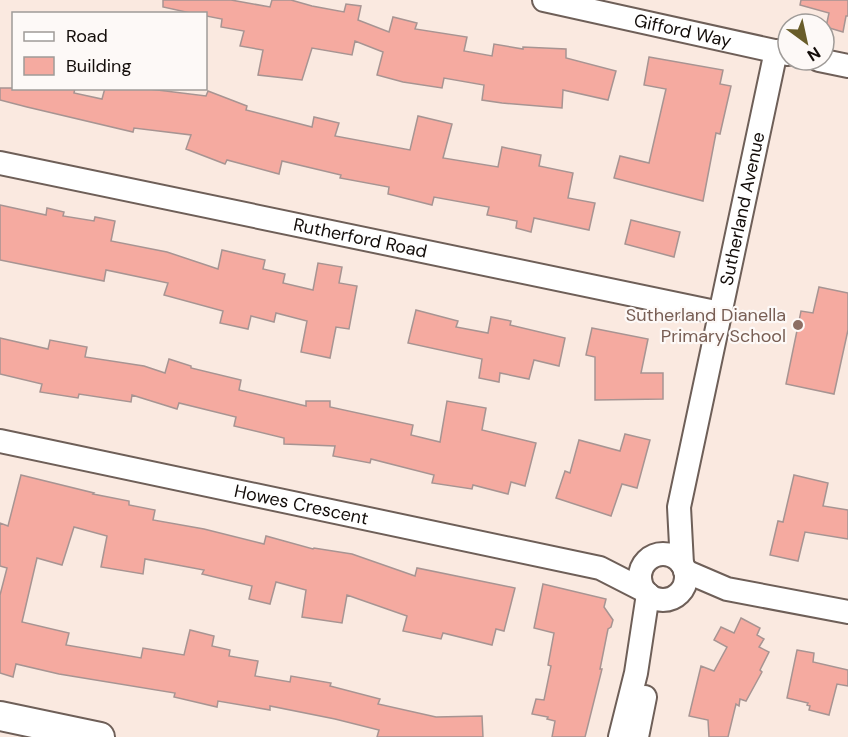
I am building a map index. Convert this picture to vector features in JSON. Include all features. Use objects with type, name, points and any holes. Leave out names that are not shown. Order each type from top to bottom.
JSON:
[{"type":"main road","points":[[0,716],[100,737]]},
{"type":"street","name":"Gifford Way","points":[[544,0],[776,51]]},
{"type":"street","name":"Sutherland Avenue","points":[[683,568],[679,507],[720,313],[777,72]]},
{"type":"street","name":"Rutherford Road","points":[[0,163],[720,313]]},
{"type":"street","name":"Howes Crescent","points":[[0,441],[600,568],[659,594]]},
{"type":"street","name":"Sutherland Avenue","points":[[649,560],[679,507]]},
{"type":"street","points":[[630,734],[663,609],[659,594],[640,574],[649,560],[669,555],[683,568],[727,589],[848,612]]},
{"type":"street","name":"Howes Crescent","points":[[600,568],[649,560]]},
{"type":"street","points":[[659,594],[686,579],[683,568]]},
{"type":"street","points":[[659,594],[727,589]]},
{"type":"building","points":[[163,0],[231,0],[270,7],[272,0],[291,0],[344,12],[346,4],[361,6],[358,20],[389,32],[393,17],[417,23],[415,29],[467,37],[464,51],[492,56],[494,44],[523,49],[523,47],[566,49],[566,58],[616,71],[608,100],[563,90],[562,108],[482,100],[484,85],[444,78],[442,88],[377,75],[383,52],[355,41],[352,55],[312,48],[302,80],[258,75],[263,50],[240,46],[244,31],[221,27],[222,19],[207,16],[207,12],[186,12],[163,7]]},
{"type":"building","points":[[801,0],[848,0],[848,16],[846,16],[843,32],[836,30],[836,12],[825,12],[800,5]]},
{"type":"building","points":[[649,57],[723,70],[720,84],[731,86],[720,134],[716,133],[703,201],[614,178],[620,156],[649,163],[666,89],[644,85]]},
{"type":"building","points":[[0,88],[75,90],[74,93],[102,99],[104,90],[157,90],[206,96],[208,91],[247,106],[246,110],[312,127],[314,117],[339,123],[335,136],[410,150],[418,116],[452,124],[443,158],[498,167],[502,147],[541,155],[539,166],[573,173],[568,198],[595,203],[589,230],[534,218],[531,232],[516,228],[517,221],[487,215],[489,207],[434,197],[432,205],[388,194],[389,187],[340,178],[341,175],[282,161],[279,174],[227,160],[225,164],[186,149],[191,135],[134,128],[133,132],[0,100]]},
{"type":"building","points":[[0,205],[46,215],[47,208],[64,212],[63,216],[94,221],[95,217],[115,221],[111,241],[167,252],[218,269],[222,250],[265,260],[263,269],[285,274],[283,283],[313,290],[318,263],[342,267],[339,283],[357,286],[349,329],[336,327],[330,358],[301,352],[307,321],[276,313],[274,322],[251,316],[248,329],[220,323],[223,311],[164,295],[168,283],[106,270],[104,281],[0,260]]},
{"type":"building","points":[[631,220],[680,232],[674,257],[625,244]]},
{"type":"building","points":[[819,287],[848,293],[848,330],[834,394],[786,384],[801,311],[813,313]]},
{"type":"building","points":[[416,310],[458,321],[456,327],[488,333],[491,317],[511,321],[510,325],[565,338],[559,366],[534,360],[529,379],[500,373],[499,382],[479,378],[482,359],[408,343]]},
{"type":"building","points":[[592,328],[648,339],[641,373],[663,373],[663,399],[595,400],[595,357],[586,355]]},
{"type":"building","points":[[0,338],[48,349],[50,340],[87,347],[85,357],[144,366],[165,373],[169,359],[191,366],[191,368],[241,380],[239,390],[306,406],[306,401],[330,401],[330,407],[413,425],[411,435],[440,442],[447,401],[486,408],[482,430],[536,443],[525,486],[511,482],[508,494],[473,485],[472,489],[432,483],[434,475],[371,459],[370,463],[333,456],[335,446],[284,444],[284,438],[234,426],[236,417],[179,403],[177,409],[132,395],[131,402],[79,394],[78,398],[40,392],[42,384],[0,374]]},
{"type":"building","points":[[625,434],[650,440],[637,488],[622,484],[611,516],[556,498],[565,471],[570,473],[579,440],[620,451]]},
{"type":"building","points":[[21,475],[129,501],[129,505],[155,510],[153,520],[204,529],[264,544],[266,536],[313,549],[352,554],[415,576],[417,568],[515,588],[504,631],[496,629],[492,645],[443,633],[441,639],[403,631],[407,616],[347,595],[342,623],[302,617],[306,590],[276,582],[270,604],[249,599],[252,586],[202,574],[204,570],[145,559],[143,574],[101,567],[107,536],[74,527],[62,565],[37,558],[22,622],[69,633],[66,645],[141,658],[143,648],[184,655],[190,630],[214,636],[212,646],[230,650],[229,656],[258,661],[255,676],[290,682],[291,676],[331,683],[330,686],[380,699],[378,704],[436,717],[482,716],[483,737],[377,737],[379,730],[270,706],[270,710],[218,701],[217,707],[174,697],[175,693],[59,674],[16,664],[13,677],[0,673],[0,595],[7,568],[0,566],[0,523],[8,526]]},
{"type":"building","points":[[794,475],[828,483],[823,506],[848,510],[848,539],[805,532],[798,561],[770,555],[778,521],[783,522]]},
{"type":"building","points":[[543,584],[606,599],[604,607],[613,620],[608,629],[600,669],[602,669],[585,737],[552,737],[555,721],[532,714],[536,699],[544,700],[551,666],[548,665],[554,633],[534,628]]},
{"type":"building","points":[[741,618],[760,628],[757,635],[764,639],[759,647],[769,652],[760,670],[762,672],[746,701],[740,699],[739,706],[736,704],[728,737],[709,737],[708,720],[689,716],[701,666],[714,671],[727,647],[714,640],[721,627],[734,633]]},
{"type":"building","points":[[797,650],[814,653],[813,662],[848,670],[848,686],[837,684],[829,715],[809,710],[808,703],[787,698]]},
{"type":"place","name":"Sutherland Dianella Primary School","points":[[798,325]]}]
